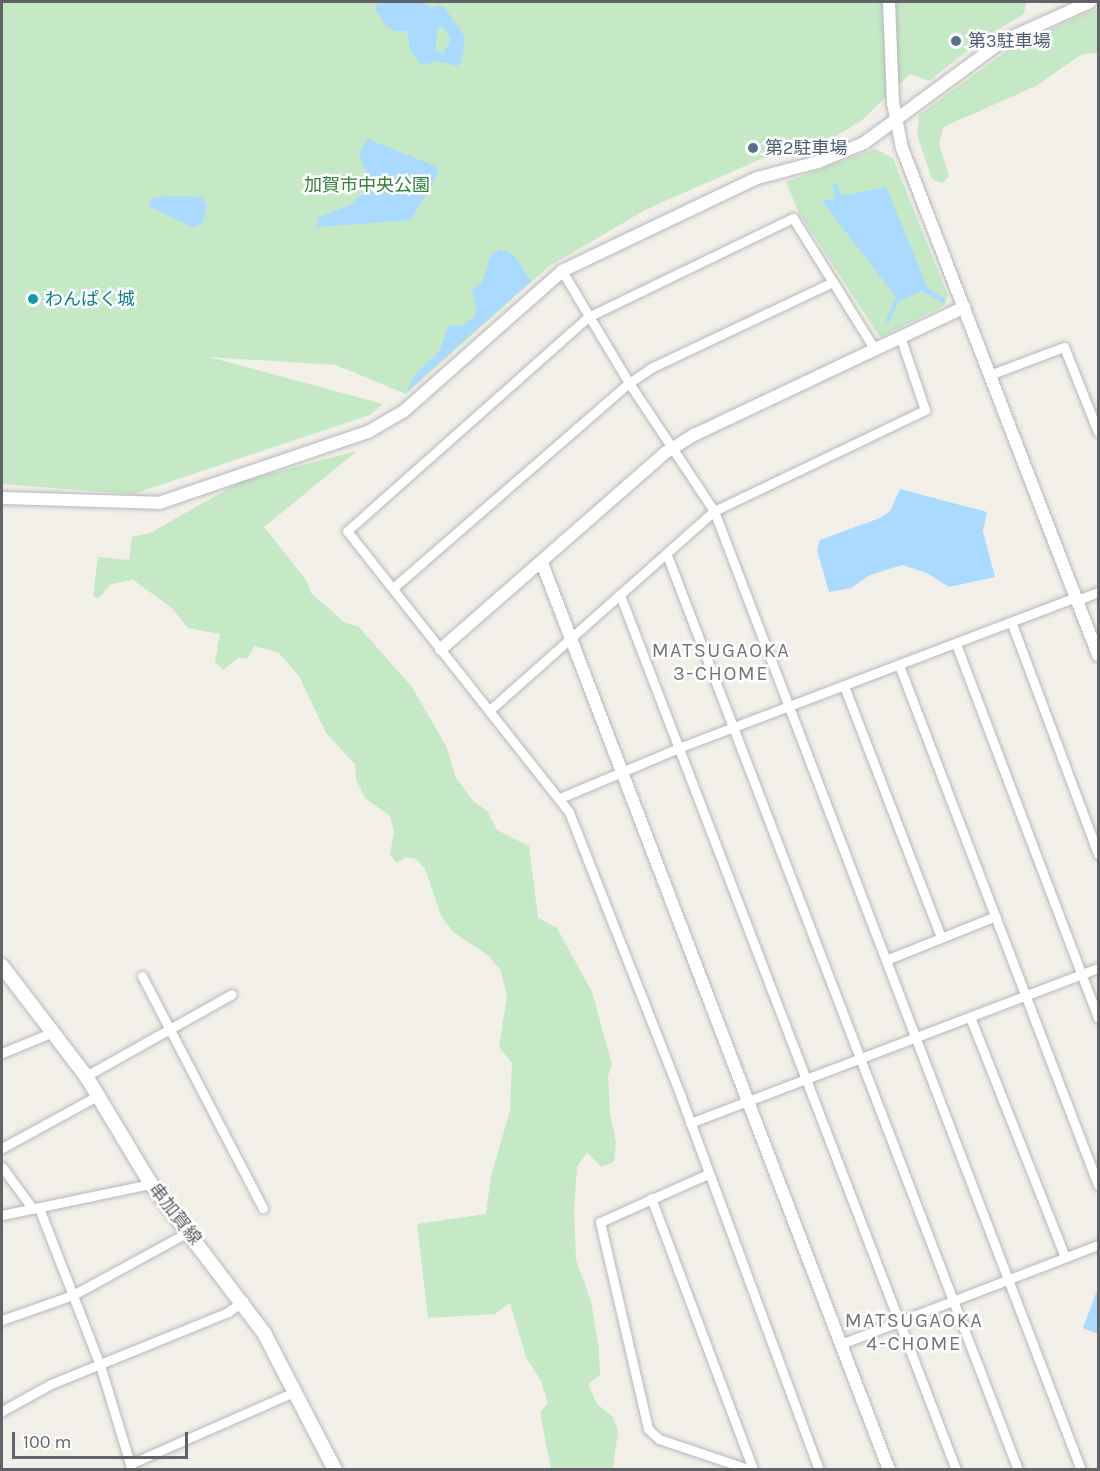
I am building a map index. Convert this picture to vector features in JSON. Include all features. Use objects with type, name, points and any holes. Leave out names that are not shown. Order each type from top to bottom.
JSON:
[{"type":"main road","name":"串加賀線","points":[[2,966],[99,1095],[151,1184],[243,1301],[296,1391],[334,1470]]},
{"type":"street","points":[[889,2],[896,122],[1098,655]]},
{"type":"street","points":[[2,498],[159,503],[368,432],[404,411],[562,271],[757,178],[849,150],[896,122],[1001,42],[1089,2]]},
{"type":"street","points":[[819,1470],[690,1123],[560,798],[347,531],[588,317],[792,218],[874,348]]},
{"type":"street","points":[[562,271],[629,383],[714,511],[1081,1470]]},
{"type":"street","points":[[393,588],[629,383],[653,367],[833,282]]},
{"type":"street","points":[[441,649],[672,449],[696,434],[965,307]]},
{"type":"street","points":[[490,709],[667,555],[714,511],[925,410],[900,336]]},
{"type":"street","points":[[992,374],[1050,349],[1064,347],[1094,407],[1098,432]]},
{"type":"street","points":[[667,555],[1018,1470]]},
{"type":"street","points":[[542,563],[573,637],[889,1470]]},
{"type":"street","points":[[560,798],[681,747],[1098,592]]},
{"type":"street","points":[[620,596],[681,747],[956,1470]]},
{"type":"street","points":[[1012,624],[1098,854]]},
{"type":"street","points":[[956,644],[1098,1018]]},
{"type":"street","points":[[899,665],[1098,1185]]},
{"type":"street","points":[[844,686],[941,937]]},
{"type":"street","points":[[886,960],[996,916]]},
{"type":"street","points":[[690,1123],[1098,968]]},
{"type":"street","points":[[142,976],[263,1208]]},
{"type":"street","points":[[86,1076],[232,994]]},
{"type":"street","points":[[970,1017],[1065,1257]]},
{"type":"street","points":[[2,1053],[53,1032]]},
{"type":"street","points":[[2,1148],[31,1128],[99,1095]]},
{"type":"street","points":[[2,1167],[36,1209],[73,1295],[100,1365],[131,1467],[296,1391]]},
{"type":"street","points":[[708,1174],[600,1222],[648,1429],[659,1439],[752,1470]]},
{"type":"street","points":[[2,1215],[151,1184]]},
{"type":"street","points":[[651,1198],[752,1470]]},
{"type":"street","points":[[2,1320],[73,1295],[188,1232]]},
{"type":"street","points":[[841,1344],[1098,1245]]},
{"type":"street","points":[[2,1408],[51,1384],[228,1312],[243,1301]]},
{"type":"green space","name":"加賀市中央公園","points":[[2,2],[1026,2],[1024,14],[979,41],[929,81],[910,74],[861,121],[828,141],[791,146],[647,209],[548,267],[406,394],[336,365],[209,357],[383,404],[370,415],[133,494],[2,484]]},
{"type":"green space","points":[[1098,8],[1098,53],[1082,54],[1036,86],[943,127],[939,144],[949,176],[942,183],[932,179],[917,135],[919,115],[1015,45]]},
{"type":"green space","points":[[875,149],[893,158],[948,296],[944,306],[880,337],[799,213],[786,182]]},
{"type":"green space","points":[[357,451],[264,527],[306,580],[311,593],[344,622],[359,627],[412,687],[447,748],[455,776],[473,801],[487,811],[497,830],[529,846],[538,918],[557,928],[592,992],[612,1064],[608,1076],[610,1114],[616,1142],[614,1162],[601,1167],[587,1152],[577,1167],[574,1210],[576,1260],[591,1301],[599,1349],[600,1375],[588,1384],[597,1404],[612,1416],[618,1430],[613,1469],[551,1469],[540,1412],[548,1403],[541,1381],[526,1357],[510,1303],[495,1314],[428,1318],[417,1224],[486,1214],[491,1176],[510,1111],[512,1063],[499,1047],[507,997],[501,971],[488,955],[453,932],[441,916],[425,869],[416,859],[405,857],[397,863],[390,855],[394,831],[390,816],[365,798],[356,779],[355,764],[326,733],[299,676],[279,653],[254,646],[248,658],[238,658],[223,670],[215,662],[220,634],[188,628],[172,608],[133,580],[111,584],[99,598],[93,596],[98,557],[129,560],[132,537],[150,533],[242,481]]},
{"type":"water","points":[[378,2],[423,2],[431,8],[438,5],[445,8],[465,37],[462,62],[457,66],[438,61],[421,65],[410,49],[407,31],[395,31],[386,26],[375,9]],"holes":[[[438,27],[443,27],[451,39],[443,54],[435,49]]]},
{"type":"water","points":[[368,139],[435,166],[439,172],[411,220],[317,227],[317,218],[350,205],[366,190],[368,176],[359,154]]},
{"type":"water","points":[[838,184],[841,196],[886,187],[928,288],[945,299],[944,304],[922,291],[899,301],[888,324],[886,320],[896,297],[822,201],[835,198],[832,185]]},
{"type":"water","points":[[168,196],[203,197],[207,206],[202,223],[194,228],[149,206],[151,199]]},
{"type":"water","points":[[500,249],[513,254],[531,281],[406,392],[417,372],[439,352],[449,325],[460,327],[475,316],[477,307],[472,290],[482,283],[491,255]]},
{"type":"water","points":[[900,489],[987,512],[983,531],[995,577],[949,587],[927,573],[902,565],[870,575],[851,588],[829,592],[817,550],[820,540],[880,518],[890,511]]},
{"type":"water","points":[[1096,1293],[1098,1293],[1098,1334],[1083,1328]]},
{"type":"place","name":"第3駐車場","points":[[956,41]]},
{"type":"place","name":"第2駐車場","points":[[753,148]]},
{"type":"place","name":"わんぱく城","points":[[33,299]]},
{"type":"district","name":"MATSUGAOKA 3-CHOME","points":[[721,662]]},
{"type":"district","name":"MATSUGAOKA 4-CHOME","points":[[914,1332]]}]
